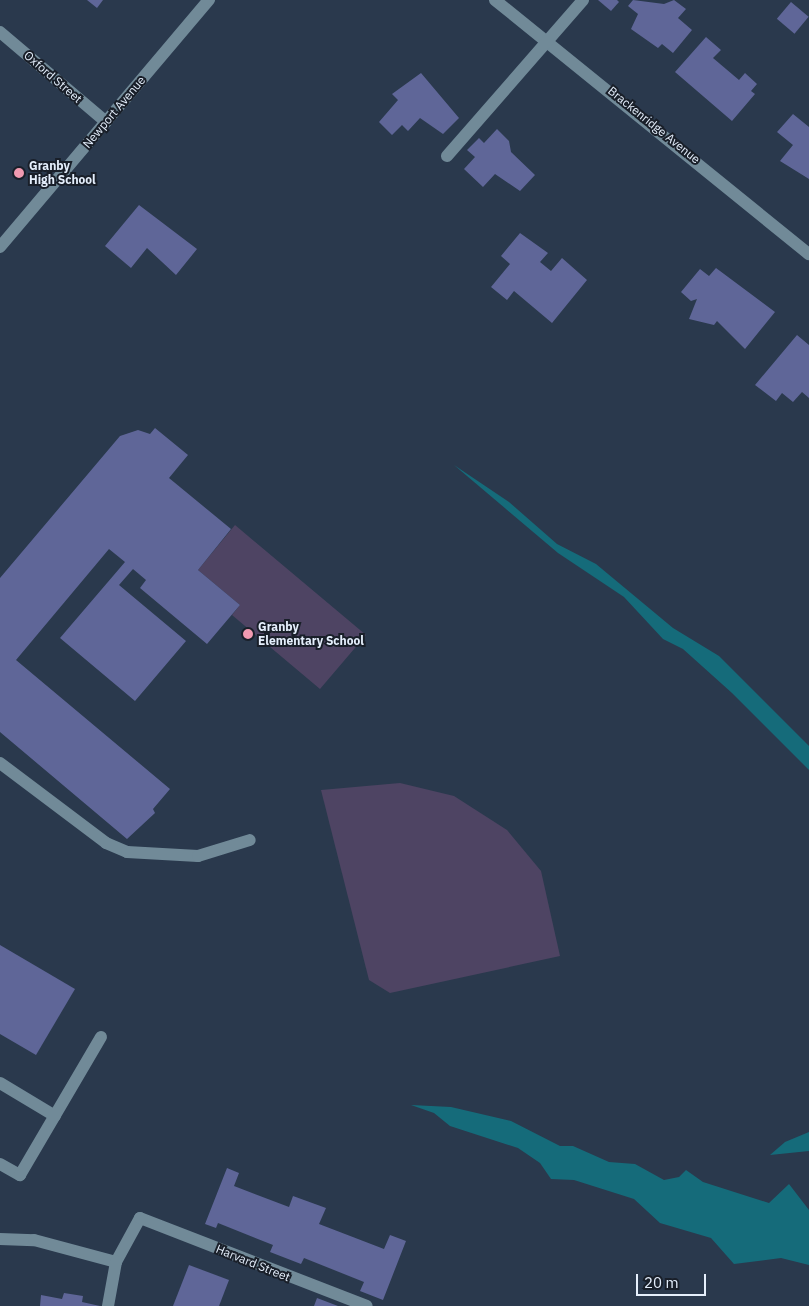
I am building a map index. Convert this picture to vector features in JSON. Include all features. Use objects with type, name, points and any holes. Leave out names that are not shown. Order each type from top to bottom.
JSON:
[{"type":"street","name":"Newport Avenue","points":[[0,247],[209,0]]},
{"type":"street","name":"Brackenridge Avenue","points":[[495,0],[547,39],[809,254]]},
{"type":"street","points":[[447,156],[582,0]]},
{"type":"street","name":"Oxford Street","points":[[0,32],[106,122]]},
{"type":"street","points":[[0,763],[106,843],[126,852],[198,856],[250,840]]},
{"type":"street","points":[[0,1164],[20,1175],[100,1037]]},
{"type":"street","points":[[0,1083],[55,1116]]},
{"type":"street","name":"Harvard Street","points":[[116,1262],[140,1218],[367,1306]]},
{"type":"street","points":[[0,1239],[34,1240],[116,1262],[108,1306]]},
{"type":"shaded area","points":[[454,465],[509,502],[557,544],[596,564],[673,628],[719,656],[809,746],[809,770],[732,693],[683,649],[663,639],[624,597],[558,553]]},
{"type":"shaded area","points":[[235,525],[366,635],[320,689],[232,615],[240,605],[198,570]]},
{"type":"shaded area","points":[[400,783],[454,796],[507,830],[541,871],[560,956],[390,993],[369,980],[321,790]]},
{"type":"shaded area","points":[[411,1105],[451,1107],[511,1121],[560,1146],[573,1146],[609,1162],[635,1164],[664,1180],[679,1177],[686,1170],[703,1182],[769,1203],[789,1184],[809,1210],[809,1265],[781,1258],[734,1264],[711,1238],[660,1223],[634,1199],[574,1180],[551,1179],[540,1163],[518,1148],[450,1126],[434,1113]]},
{"type":"shaded area","points":[[809,1132],[809,1151],[770,1155],[785,1142]]},
{"type":"building","points":[[87,0],[103,0],[97,8]]},
{"type":"building","points":[[598,0],[617,0],[619,2],[611,11]]},
{"type":"building","points":[[633,0],[664,4],[674,0],[686,9],[678,18],[692,30],[673,53],[662,44],[658,48],[631,29],[638,14],[628,6]]},
{"type":"building","points":[[791,2],[809,17],[794,34],[777,19]]},
{"type":"building","points":[[706,37],[721,50],[713,58],[739,80],[745,73],[757,84],[751,91],[755,94],[732,121],[675,72]]},
{"type":"building","points":[[421,73],[459,118],[443,134],[420,118],[408,131],[402,125],[392,135],[379,122],[398,100],[392,94]]},
{"type":"building","points":[[793,114],[809,127],[809,179],[780,161],[793,145],[777,132]]},
{"type":"building","points":[[497,129],[509,141],[511,152],[535,175],[520,191],[495,174],[483,187],[464,169],[475,157],[467,150],[479,138],[484,143]]},
{"type":"building","points":[[139,205],[197,249],[176,275],[147,248],[131,268],[105,246]]},
{"type":"building","points":[[520,233],[548,253],[540,262],[551,271],[562,258],[587,280],[552,323],[514,291],[507,300],[491,287],[510,264],[501,256]]},
{"type":"building","points":[[716,268],[775,312],[745,349],[717,321],[714,325],[689,319],[697,299],[691,301],[681,292],[700,269],[709,276]]},
{"type":"building","points":[[797,335],[809,345],[809,398],[802,392],[793,402],[782,393],[776,401],[755,385]]},
{"type":"building","name":"Granby Elementary School","points":[[155,428],[188,455],[169,478],[231,529],[198,570],[240,605],[207,644],[140,588],[146,580],[133,569],[119,585],[186,641],[135,701],[60,638],[125,562],[109,549],[16,660],[170,789],[153,809],[155,813],[127,839],[0,732],[0,578],[120,436],[138,430],[150,434]]},
{"type":"building","points":[[0,945],[75,989],[36,1055],[0,1034]]},
{"type":"building","points":[[227,1168],[239,1173],[234,1186],[289,1207],[293,1196],[326,1208],[319,1224],[384,1249],[390,1235],[406,1241],[383,1300],[360,1291],[364,1282],[304,1258],[301,1264],[270,1252],[273,1245],[218,1223],[216,1228],[205,1224]]},
{"type":"building","points":[[189,1265],[229,1280],[219,1306],[173,1306]]},
{"type":"building","points":[[64,1293],[83,1296],[82,1302],[100,1306],[40,1306],[41,1295],[62,1299]]},
{"type":"building","points":[[317,1298],[338,1306],[314,1306]]},
{"type":"place","name":"Granby High School","points":[[19,173]]},
{"type":"place","name":"Granby Elementary School","points":[[248,634]]}]
